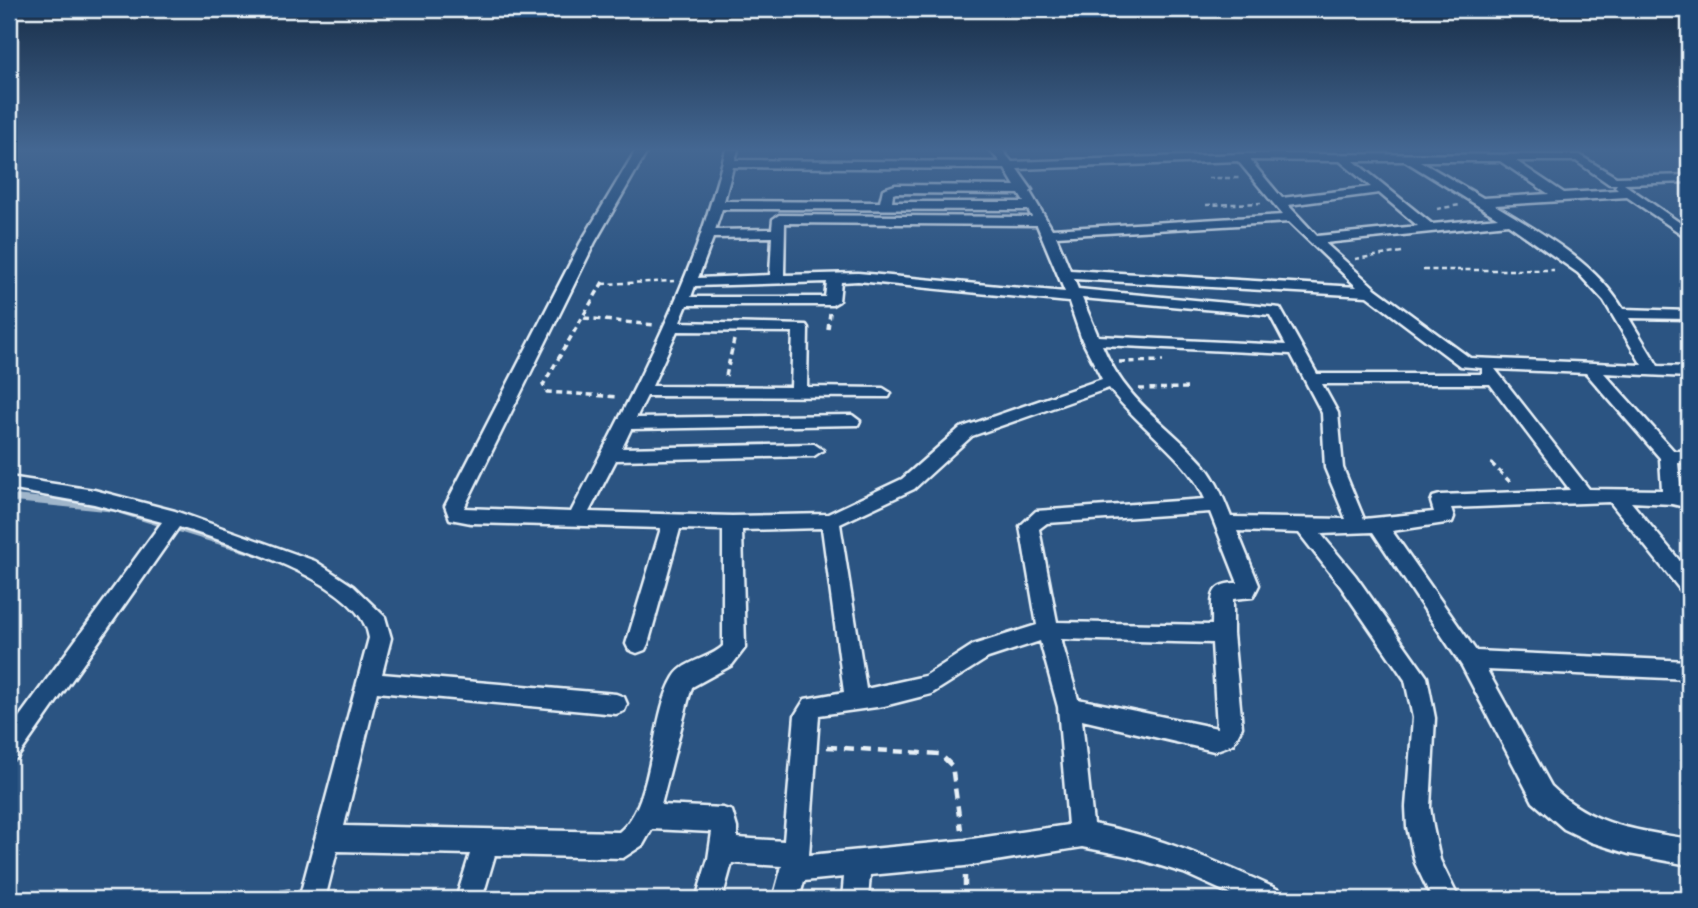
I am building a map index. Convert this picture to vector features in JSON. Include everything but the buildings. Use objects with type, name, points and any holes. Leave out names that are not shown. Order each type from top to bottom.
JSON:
[{"type":"street","points":[[617,192],[588,242],[454,506],[457,513],[471,516],[732,523],[830,521],[908,484],[966,432],[1113,385]]},
{"type":"street","points":[[577,518],[673,326],[720,192]]},
{"type":"street","points":[[886,204],[887,192]]},
{"type":"street","points":[[1027,192],[1045,227],[1100,362],[1113,385],[1147,422],[1197,469],[1209,486],[1223,515],[1249,588],[1246,591],[1226,591],[1223,594],[1222,634],[1230,727],[1225,737],[1214,740],[1069,707]]},
{"type":"street","points":[[1273,192],[1313,240],[1370,292],[1457,358],[1483,365],[1689,372]]},
{"type":"street","points":[[1281,202],[1355,192]]},
{"type":"street","points":[[1385,192],[1430,229]]},
{"type":"street","points":[[1466,192],[1511,220],[1583,270],[1601,286],[1653,369]]},
{"type":"street","points":[[1554,192],[1561,197]]},
{"type":"street","points":[[1482,202],[1630,193],[1687,233]]},
{"type":"street","points":[[716,205],[1033,206]]},
{"type":"street","points":[[777,278],[779,219],[1045,227],[1292,218]]},
{"type":"street","points":[[1313,240],[1511,220]]},
{"type":"street","points":[[707,233],[778,233]]},
{"type":"street","points":[[1065,274],[1370,292]]},
{"type":"street","points":[[690,282],[835,276],[1275,311],[1330,413],[1332,459],[1368,525],[1470,660],[1542,794],[1553,807],[1588,829],[1631,843],[1689,852]]},
{"type":"street","points":[[683,301],[832,301],[835,276]]},
{"type":"street","points":[[1619,313],[1689,315]]},
{"type":"street","points":[[673,326],[801,328],[799,392]]},
{"type":"street","points":[[1090,340],[1295,350]]},
{"type":"street","points":[[1483,365],[1584,496]]},
{"type":"street","points":[[1082,835],[1069,707],[1048,630],[1028,530],[1031,522],[1043,516],[1223,515],[1306,527],[1368,525],[1445,517],[1440,502],[1615,495],[1681,499],[1669,457],[1590,367]]},
{"type":"street","points":[[1312,379],[1495,379]]},
{"type":"street","points":[[640,394],[722,391],[883,393]]},
{"type":"street","points":[[625,424],[852,421]]},
{"type":"street","points":[[610,454],[814,450]]},
{"type":"street","points":[[1669,457],[1689,457]]},
{"type":"street","points":[[9,483],[70,491],[175,518],[307,566],[353,598],[379,623],[380,638],[314,893]]},
{"type":"street","points":[[1615,495],[1689,586]]},
{"type":"street","points":[[9,750],[175,518]]},
{"type":"street","points":[[637,644],[673,520]]},
{"type":"street","points":[[830,521],[856,699]]},
{"type":"street","points":[[328,838],[623,845],[637,836],[646,817],[683,681],[695,672],[728,657],[734,648],[732,523]]},
{"type":"street","points":[[1306,527],[1371,611],[1416,677],[1423,718],[1420,827],[1429,863],[1446,899]]},
{"type":"street","points":[[786,899],[795,861],[806,715],[810,708],[884,696],[931,684],[981,651],[1048,630],[1222,634]]},
{"type":"street","points":[[1470,660],[1689,670]]},
{"type":"street","points":[[369,682],[616,704]]},
{"type":"street","points":[[646,817],[723,820],[725,826],[722,850],[709,899]]},
{"type":"street","points":[[722,850],[795,861],[858,864],[965,853],[1082,835],[1128,843],[1186,861],[1270,899]]},
{"type":"street","points":[[469,899],[486,842]]},
{"type":"street","points":[[855,899],[858,864]]},
{"type":"path","points":[[1206,205],[1281,202]]},
{"type":"path","points":[[1336,261],[1402,253]]},
{"type":"path","points":[[1423,270],[1583,270]]},
{"type":"path","points":[[640,394],[544,390],[543,385],[605,280],[690,282]]},
{"type":"path","points":[[584,318],[673,326]]},
{"type":"path","points":[[722,391],[737,327]]},
{"type":"path","points":[[1100,362],[1163,361]]},
{"type":"path","points":[[1113,385],[1187,388]]},
{"type":"path","points":[[1491,463],[1523,498]]},
{"type":"path","points":[[804,746],[940,754],[952,766],[965,853]]},
{"type":"path","points":[[230,899],[314,893]]},
{"type":"waterway","points":[[9,498],[111,508]]},
{"type":"waterway","points":[[122,511],[255,552]]}]
